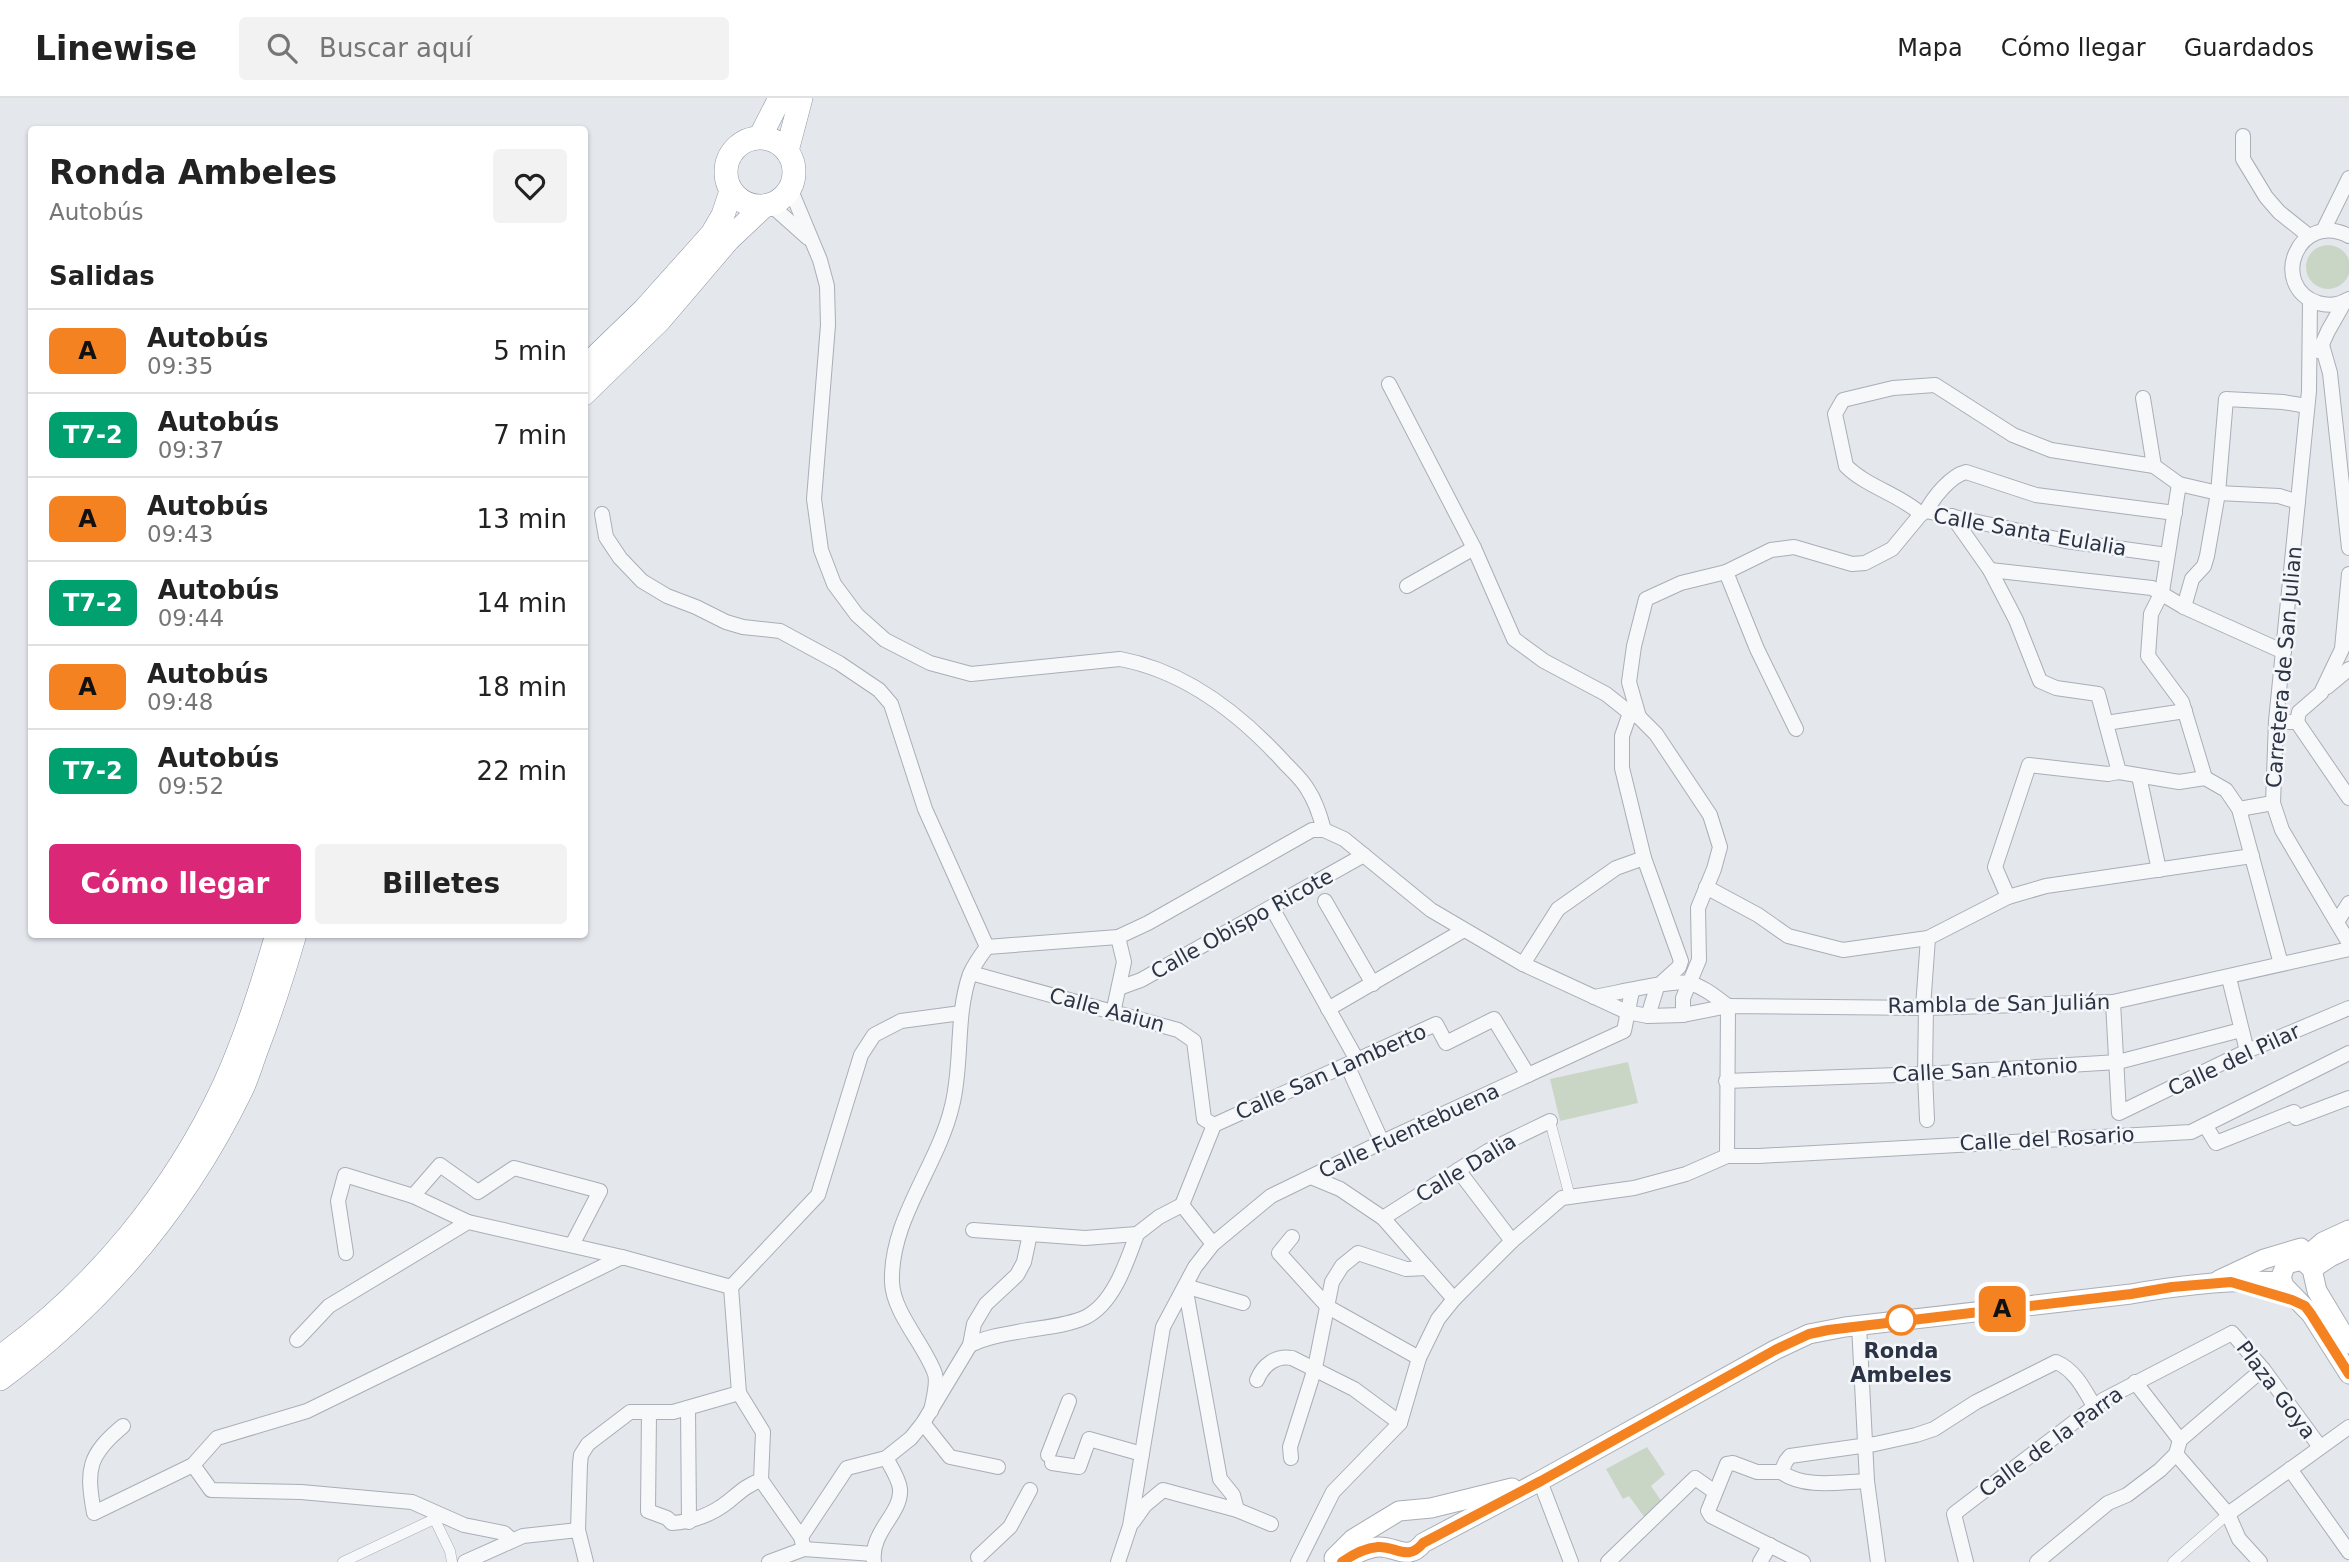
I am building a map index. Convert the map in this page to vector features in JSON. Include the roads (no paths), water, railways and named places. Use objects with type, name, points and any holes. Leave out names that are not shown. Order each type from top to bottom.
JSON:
[{"type":"highway","points":[[760,137],[780,98]]},
{"type":"highway","points":[[588,390],[659,321],[729,240],[767,205],[785,195],[790,188],[794,169],[788,151],[801,98]]},
{"type":"highway","points":[[767,205],[746,203],[731,191],[726,181],[728,158],[742,142],[760,137],[771,139],[788,151]]},
{"type":"highway","points":[[588,364],[644,310],[712,234],[723,215],[731,191]]},
{"type":"highway","points":[[0,1357],[79,1291],[134,1230],[183,1161],[224,1084],[261,990],[275,938]]},
{"type":"highway","points":[[0,1379],[31,1356],[93,1301],[151,1237],[199,1168],[242,1089],[278,992],[294,938]]},
{"type":"main road","points":[[2284,1280],[2294,1292],[2309,1288],[2309,1269],[2349,1230]]},
{"type":"main road","points":[[2224,1280],[2264,1259],[2349,1248]]},
{"type":"main road","points":[[2284,1280],[2291,1261],[2309,1269],[2317,1291],[2349,1344]]},
{"type":"main road","points":[[2224,1280],[2305,1306]]},
{"type":"main road","points":[[1342,1562],[1364,1550],[1377,1547],[1405,1553],[1416,1551],[1423,1543],[1541,1481],[1775,1350],[1809,1334],[1859,1325],[2131,1294],[2224,1280],[2284,1280]]},
{"type":"main road","points":[[2284,1280],[2305,1306],[2349,1374]]},
{"type":"main road","points":[[1332,1562],[1353,1539],[1399,1511],[1431,1508],[1541,1481]]},
{"type":"main road","points":[[1411,1511],[1424,1521],[1426,1532],[1423,1543]]},
{"type":"main road","points":[[1387,1519],[1384,1537],[1391,1548]]},
{"type":"street","points":[[2243,136],[2243,159],[2266,197],[2279,212],[2316,233],[2336,231],[2349,236]]},
{"type":"street","points":[[2347,300],[2334,305],[2310,300],[2294,281],[2292,268],[2300,244],[2316,233],[2349,178]]},
{"type":"street","points":[[790,188],[827,286],[828,324],[814,499],[821,550],[834,584],[857,615],[885,639],[930,663],[971,674],[1120,659],[1143,664],[1180,678],[1214,699],[1271,748],[1307,787],[1318,808],[1324,830],[1312,830],[1148,923],[1118,937],[987,947]]},
{"type":"street","points":[[767,205],[812,241]]},
{"type":"street","name":"Carretera de San Julian","points":[[2310,300],[2311,372],[2276,721],[2273,803],[2282,830],[2349,943]]},
{"type":"street","name":"Carretera de San Julian","points":[[2311,372],[2322,345],[2347,300]]},
{"type":"street","points":[[2322,345],[2330,373],[2349,548]]},
{"type":"street","points":[[1389,384],[1475,548],[1514,639],[1544,661],[1606,694],[1635,715],[1656,734],[1710,815],[1720,847],[1698,908],[1699,960],[1684,998],[1683,1014]]},
{"type":"street","name":"Calle Santa Eulalia","points":[[2154,466],[2051,450],[2013,435],[1935,385],[1893,388],[1846,398],[1839,403],[1835,414],[1846,466],[1865,480],[1924,513],[1952,516],[2066,541],[2167,555]]},
{"type":"street","points":[[2143,398],[2154,466],[2179,484],[2218,493],[2279,496],[2298,502]]},
{"type":"street","points":[[2184,607],[2192,579],[2204,566],[2218,493],[2226,399],[2307,406]]},
{"type":"street","points":[[1648,1016],[1657,987],[1679,967],[1681,961],[1644,858],[1622,768],[1622,736],[1635,715],[1629,682],[1634,646],[1646,599],[1681,583],[1726,572],[1771,550],[1794,547],[1852,565],[1866,563],[1892,549],[1937,494],[1966,472],[2036,495],[2175,513]]},
{"type":"street","points":[[2179,484],[2162,592],[2151,614],[2148,656],[2182,702],[2205,778]]},
{"type":"street","points":[[602,514],[606,537],[620,558],[642,581],[667,596],[726,622],[743,627],[780,631],[839,663],[879,690],[891,704],[925,809],[987,947]]},
{"type":"street","points":[[1952,516],[1990,570],[2015,620],[2040,681],[2056,688],[2098,694],[2119,772]]},
{"type":"street","points":[[1408,586],[1475,548]]},
{"type":"street","points":[[1990,570],[2152,588],[2184,607],[2284,652]]},
{"type":"street","points":[[1726,572],[1757,649],[1796,729]]},
{"type":"street","points":[[2321,693],[2342,649],[2349,574]]},
{"type":"street","points":[[2349,669],[2299,712],[2297,722],[2349,798]]},
{"type":"street","points":[[2106,723],[2185,711]]},
{"type":"street","points":[[2276,721],[2297,722]]},
{"type":"street","points":[[2008,897],[1995,867],[2029,765],[2108,774],[2119,772],[2179,782],[2205,778],[2226,790],[2239,809],[2281,964]]},
{"type":"street","points":[[2139,776],[2159,870]]},
{"type":"street","points":[[2239,809],[2273,803]]},
{"type":"street","name":"Rambla de San Julián","points":[[1324,830],[1344,839],[1431,910],[1523,964],[1593,998],[1627,1012],[1648,1016],[1683,1014],[1728,1006],[1924,1008],[2113,1002],[2230,978],[2349,949]]},
{"type":"street","name":"Calle Obispo Ricote","points":[[1119,988],[1141,980],[1364,855]]},
{"type":"street","points":[[1706,887],[1758,915],[1788,936],[1843,950],[1928,938],[2008,897],[2046,886],[2252,856]]},
{"type":"street","points":[[1523,964],[1559,909],[1616,868],[1644,858]]},
{"type":"street","points":[[1325,901],[1373,984]]},
{"type":"street","points":[[2337,922],[2349,903]]},
{"type":"street","points":[[1272,908],[1328,1009],[1382,1142]]},
{"type":"street","points":[[1328,1009],[1464,930]]},
{"type":"street","name":"Calle Obispo Ricote","points":[[1113,1013],[1124,962],[1118,937]]},
{"type":"street","points":[[1927,1120],[1924,1008],[1928,938]]},
{"type":"street","points":[[987,947],[971,972],[961,1013],[953,1107],[941,1142],[912,1203],[892,1259],[892,1286],[936,1376],[927,1417],[950,1457],[998,1467]]},
{"type":"street","name":"Calle Aaiun","points":[[971,972],[1178,1030],[1194,1041],[1203,1119],[1214,1125]]},
{"type":"street","points":[[2230,978],[2248,1051]]},
{"type":"street","points":[[1298,1562],[1333,1492],[1400,1423],[1419,1358],[1438,1319],[1454,1299],[1512,1241],[1562,1198],[1634,1188],[1686,1174],[1727,1156],[1728,1006],[1711,993],[1689,983],[1593,998]]},
{"type":"street","name":"Calle Fuentebuena","points":[[1118,1562],[1130,1526],[1163,1327],[1195,1267],[1213,1244],[1270,1196],[1624,1031],[1632,991]]},
{"type":"street","points":[[2113,1002],[2118,1062]]},
{"type":"street","name":"Calle del Pilar","points":[[2118,1062],[2119,1113],[2248,1051],[2349,1008]]},
{"type":"street","points":[[886,1458],[900,1489],[896,1505],[878,1534],[873,1558],[802,1543],[761,1480],[763,1432],[739,1393],[731,1287],[818,1195],[861,1055],[874,1034],[901,1021],[961,1013]]},
{"type":"street","name":"Calle San Lamberto","points":[[1182,1205],[1214,1125],[1436,1024],[1446,1043],[1494,1019],[1528,1075]]},
{"type":"street","name":"Calle San Antonio","points":[[1726,1080],[1925,1074],[2118,1062],[2241,1030]]},
{"type":"street","name":"Calle del Rosario","points":[[1727,1156],[2191,1132],[2349,1053]]},
{"type":"street","points":[[2205,1125],[2216,1143],[2349,1098]]},
{"type":"street","points":[[1550,1121],[1570,1197]]},
{"type":"street","name":"Calle Dalia","points":[[1383,1218],[1488,1151],[1550,1121]]},
{"type":"street","points":[[412,1196],[440,1165],[478,1192],[514,1168],[600,1191],[572,1245]]},
{"type":"street","points":[[1458,1170],[1512,1241]]},
{"type":"street","points":[[346,1253],[338,1201],[345,1175],[412,1196],[468,1222],[622,1257],[731,1287]]},
{"type":"street","points":[[1311,1177],[1340,1189],[1383,1218],[1454,1299]]},
{"type":"street","points":[[970,1345],[986,1337],[1055,1326],[1088,1316],[1102,1304],[1121,1278],[1137,1234],[1159,1217],[1182,1205],[1213,1244]]},
{"type":"street","points":[[297,1340],[329,1306],[468,1222]]},
{"type":"street","points":[[973,1230],[1085,1238],[1137,1234]]},
{"type":"street","points":[[769,1562],[802,1543],[847,1468],[886,1458],[911,1438],[927,1417],[970,1345],[974,1324],[986,1304],[1017,1275],[1024,1262],[1030,1234]]},
{"type":"street","points":[[1292,1237],[1279,1253],[1328,1307],[1419,1358]]},
{"type":"street","points":[[1291,1458],[1290,1447],[1315,1368],[1332,1282],[1342,1266],[1358,1253],[1406,1269],[1427,1268]]},
{"type":"street","points":[[123,1426],[102,1443],[89,1471],[94,1513],[192,1465],[217,1438],[307,1411],[622,1257]]},
{"type":"street","points":[[1237,1510],[1233,1495],[1220,1479],[1185,1286],[1242,1303]]},
{"type":"street","points":[[1859,1325],[1867,1482],[1878,1562]]},
{"type":"street","name":"Plaza Goya","points":[[2232,1333],[2263,1369],[2320,1447]]},
{"type":"street","name":"Calle de la Parra","points":[[1966,1562],[1954,1514],[2094,1406],[2232,1333]]},
{"type":"street","points":[[1257,1380],[1265,1367],[1283,1357],[1292,1358],[1354,1389],[1400,1423]]},
{"type":"street","points":[[1781,1472],[1790,1456],[1916,1436],[1934,1429],[1976,1402],[2056,1362],[2066,1366],[2078,1379],[2094,1406]]},
{"type":"street","points":[[2037,1562],[2108,1503],[2127,1495],[2160,1470],[2178,1447],[2263,1369]]},
{"type":"street","points":[[2136,1382],[2178,1447],[2228,1514],[2239,1539],[2260,1562]]},
{"type":"street","points":[[586,1562],[578,1530],[580,1464],[584,1450],[623,1415],[630,1412],[673,1412],[739,1393]]},
{"type":"street","points":[[1069,1401],[1050,1459],[1079,1467],[1089,1439],[1142,1454]]},
{"type":"street","points":[[688,1408],[689,1522]]},
{"type":"street","points":[[649,1412],[648,1511],[667,1518],[672,1523],[689,1522],[727,1503],[746,1485],[761,1480]]},
{"type":"street","points":[[2173,1562],[2228,1514],[2349,1427]]},
{"type":"street","points":[[1802,1562],[1711,1516],[1709,1507],[1727,1464],[1757,1472],[1781,1472],[1791,1479],[1817,1483],[1867,1482]]},
{"type":"street","points":[[192,1465],[211,1490],[301,1492],[412,1502],[464,1525],[499,1531],[512,1540]]},
{"type":"street","points":[[2290,1469],[2349,1552]]},
{"type":"street","points":[[1608,1562],[1695,1478],[1714,1492]]},
{"type":"street","points":[[1541,1481],[1571,1562]]},
{"type":"street","points":[[978,1557],[1010,1527],[1030,1490]]},
{"type":"street","points":[[1130,1526],[1144,1505],[1163,1490],[1237,1510],[1271,1524]]},
{"type":"street","points":[[346,1561],[432,1520],[436,1522],[450,1551],[452,1562]]},
{"type":"street","points":[[465,1562],[534,1533],[578,1530]]},
{"type":"street","points":[[1760,1562],[1770,1545]]},
{"type":"place","name":"Ronda Ambeles","points":[[1901,1320]]}]
